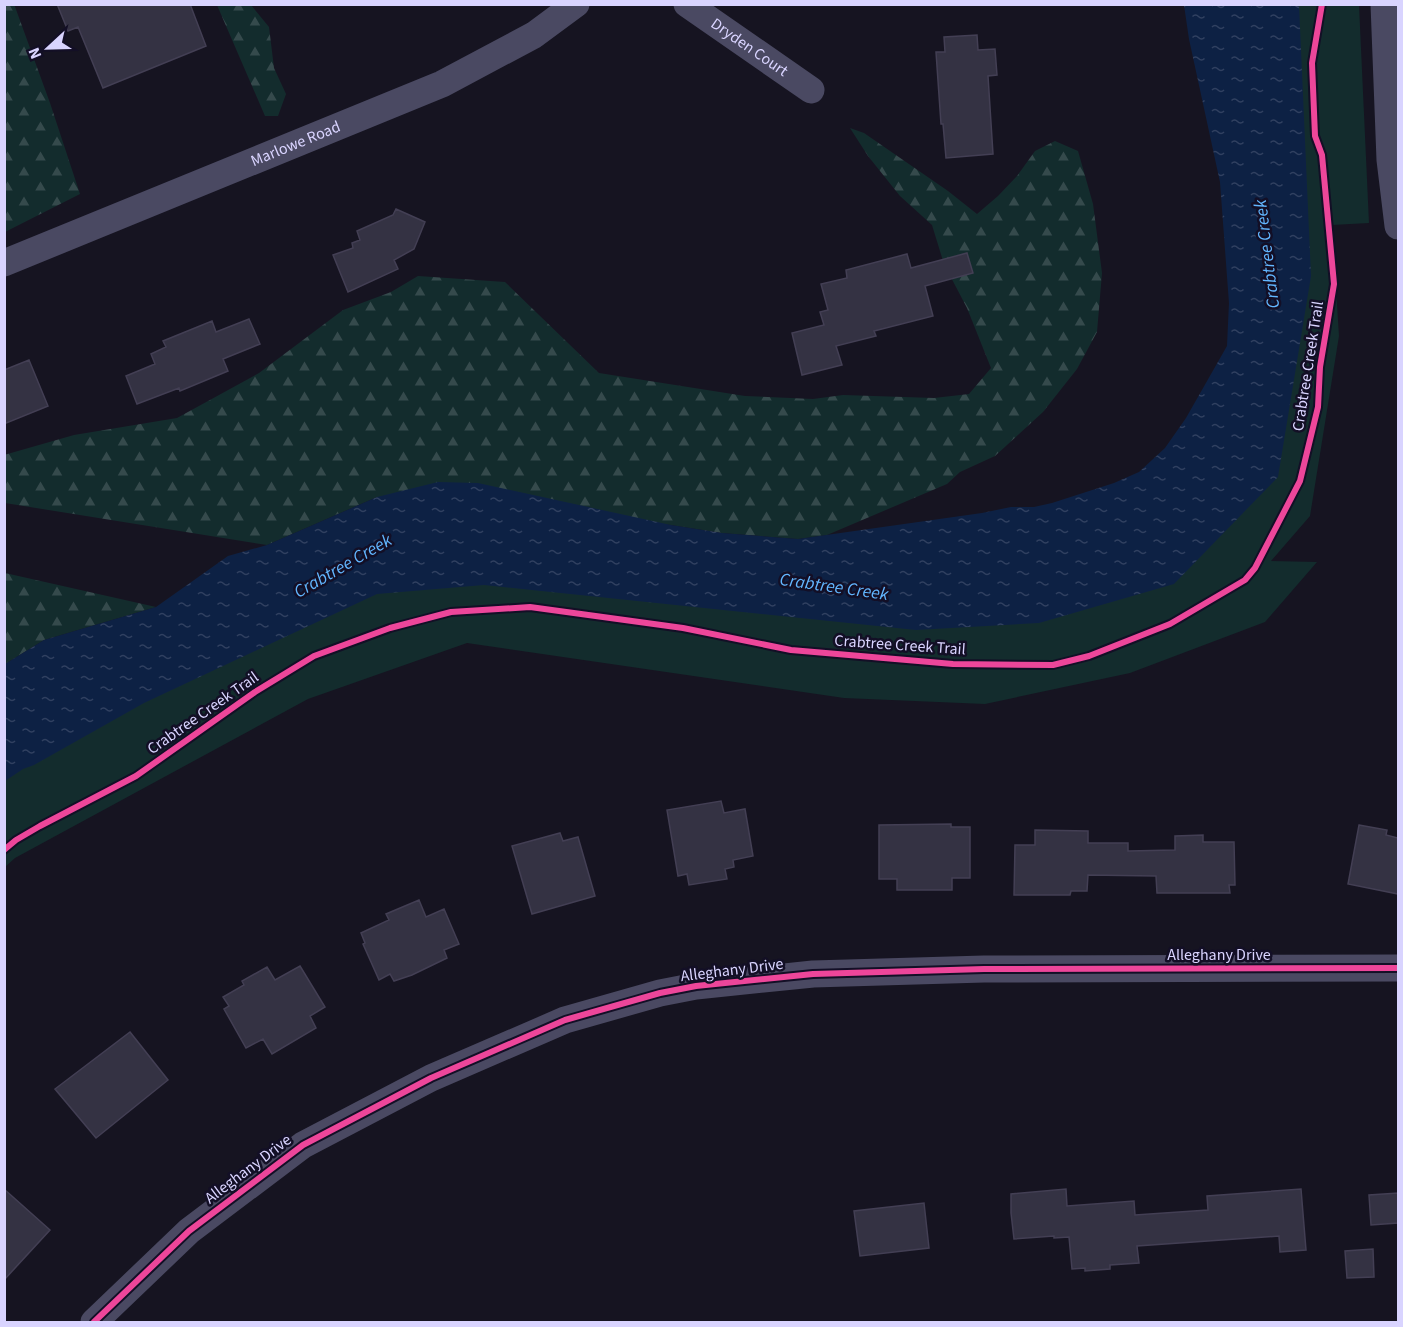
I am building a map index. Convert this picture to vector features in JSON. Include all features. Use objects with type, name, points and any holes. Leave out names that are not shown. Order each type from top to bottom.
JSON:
[{"type":"street","name":"Marlowe Road","points":[[4,263],[442,84],[534,35],[576,4]]},
{"type":"street","name":"Dryden Court","points":[[687,4],[811,90]]},
{"type":"street","points":[[1384,4],[1390,160],[1398,226]]},
{"type":"street","name":"Alleghany Drive","points":[[94,1323],[189,1231],[303,1145],[431,1078],[566,1020],[660,993],[696,986],[813,974],[984,969],[1398,968]]},
{"type":"green space","points":[[14,4],[80,194],[5,232],[4,5]]},
{"type":"green space","points":[[217,5],[251,5],[269,27],[274,68],[286,94],[278,116],[265,116]]},
{"type":"green space","points":[[1229,5],[1359,5],[1369,223],[1332,225],[1339,336],[1310,516],[1271,561],[1317,562],[1265,622],[1130,673],[985,704],[844,698],[467,643],[308,699],[15,858],[5,867],[5,736],[270,592],[851,571],[1194,486],[1259,329]]},
{"type":"green space","points":[[850,128],[864,133],[977,214],[1017,176],[1035,151],[1055,141],[1078,151],[1093,204],[1102,273],[1097,332],[1077,369],[1043,412],[995,456],[960,472],[947,484],[827,535],[798,539],[377,497],[267,545],[5,503],[4,455],[74,435],[177,418],[259,373],[343,310],[391,292],[418,276],[505,282],[599,373],[745,396],[813,399],[843,395],[934,398],[969,394],[991,368],[967,308],[944,264],[932,225],[900,196],[868,156]]},
{"type":"green space","points":[[5,573],[156,607],[44,640],[5,664]]},
{"type":"water","name":"Crabtree Creek","points":[[1184,5],[1299,5],[1311,276],[1278,477],[1174,584],[1039,623],[916,630],[484,585],[377,594],[144,703],[5,781],[5,664],[44,640],[156,607],[228,556],[267,545],[377,497],[438,482],[478,483],[671,525],[722,533],[798,539],[1011,507],[1034,507],[1114,483],[1139,472],[1165,448],[1186,418],[1227,346],[1229,303],[1220,182],[1189,39]]},
{"type":"building","points":[[57,4],[190,4],[206,46],[103,88],[78,27],[68,31]]},
{"type":"building","points":[[977,35],[978,50],[995,49],[997,75],[988,76],[993,154],[946,158],[936,52],[945,52],[944,37]]},
{"type":"building","points":[[396,209],[425,222],[414,249],[394,260],[398,269],[348,292],[333,255],[353,248],[352,243],[360,240],[357,231],[393,215]]},
{"type":"building","points":[[967,253],[973,273],[925,286],[933,316],[874,331],[876,336],[836,346],[842,365],[802,375],[792,333],[824,325],[820,312],[828,310],[821,284],[847,278],[846,270],[907,254],[911,268]]},
{"type":"building","points":[[249,319],[260,344],[223,359],[228,371],[180,391],[179,388],[137,404],[126,376],[155,364],[151,354],[166,347],[163,341],[212,321],[216,332]]},
{"type":"building","points":[[29,360],[48,406],[4,424],[4,370]]},
{"type":"building","points":[[721,801],[724,813],[745,809],[753,856],[733,860],[734,867],[725,869],[727,879],[689,885],[687,874],[678,876],[667,810]]},
{"type":"building","points":[[951,824],[951,827],[970,827],[970,878],[952,878],[952,890],[897,890],[897,879],[879,879],[879,825]]},
{"type":"building","points":[[1359,825],[1387,830],[1386,835],[1398,838],[1398,894],[1348,884]]},
{"type":"building","points":[[1035,830],[1088,831],[1088,843],[1128,843],[1128,851],[1175,850],[1175,836],[1203,835],[1203,842],[1234,842],[1235,885],[1229,885],[1230,893],[1157,893],[1156,876],[1088,875],[1087,891],[1071,891],[1070,895],[1014,895],[1015,845],[1035,845]]},
{"type":"building","points":[[560,833],[563,841],[578,837],[595,896],[532,914],[512,846]]},
{"type":"building","points":[[419,900],[426,917],[444,909],[459,944],[444,950],[447,958],[412,975],[394,981],[390,974],[379,980],[363,944],[365,943],[361,933],[389,920],[386,914]]},
{"type":"building","points":[[300,966],[325,1007],[310,1016],[316,1028],[272,1054],[263,1039],[246,1048],[224,1009],[229,1006],[223,997],[244,985],[242,981],[267,967],[275,980]]},
{"type":"building","points":[[130,1032],[168,1080],[96,1138],[55,1089]]},
{"type":"building","points":[[4,1189],[50,1230],[4,1280]]},
{"type":"building","points":[[1066,1189],[1067,1206],[1134,1201],[1135,1215],[1208,1210],[1207,1196],[1301,1189],[1306,1250],[1280,1252],[1279,1236],[1137,1246],[1139,1263],[1110,1265],[1110,1269],[1085,1271],[1085,1268],[1072,1269],[1069,1237],[1014,1239],[1011,1213],[1011,1194]]},
{"type":"building","points":[[1398,1193],[1398,1223],[1371,1225],[1369,1195]]},
{"type":"building","points":[[924,1203],[929,1248],[860,1256],[854,1211]]},
{"type":"building","points":[[1373,1249],[1374,1277],[1347,1278],[1345,1251]]},
{"type":"cycle path","name":"Crabtree Creek Trail","points":[[4,850],[40,826],[136,776],[255,692],[314,656],[390,628],[451,612],[530,607],[683,628],[791,650],[953,664],[1053,665],[1089,656],[1170,624],[1245,580],[1255,568],[1300,481],[1318,407],[1320,367],[1334,284],[1322,155],[1315,136],[1312,63],[1322,4]]},
{"type":"cycle path","points":[[94,1322],[189,1231],[303,1145],[431,1078],[565,1020],[660,993],[696,986],[813,974],[984,969],[1398,968]]}]
